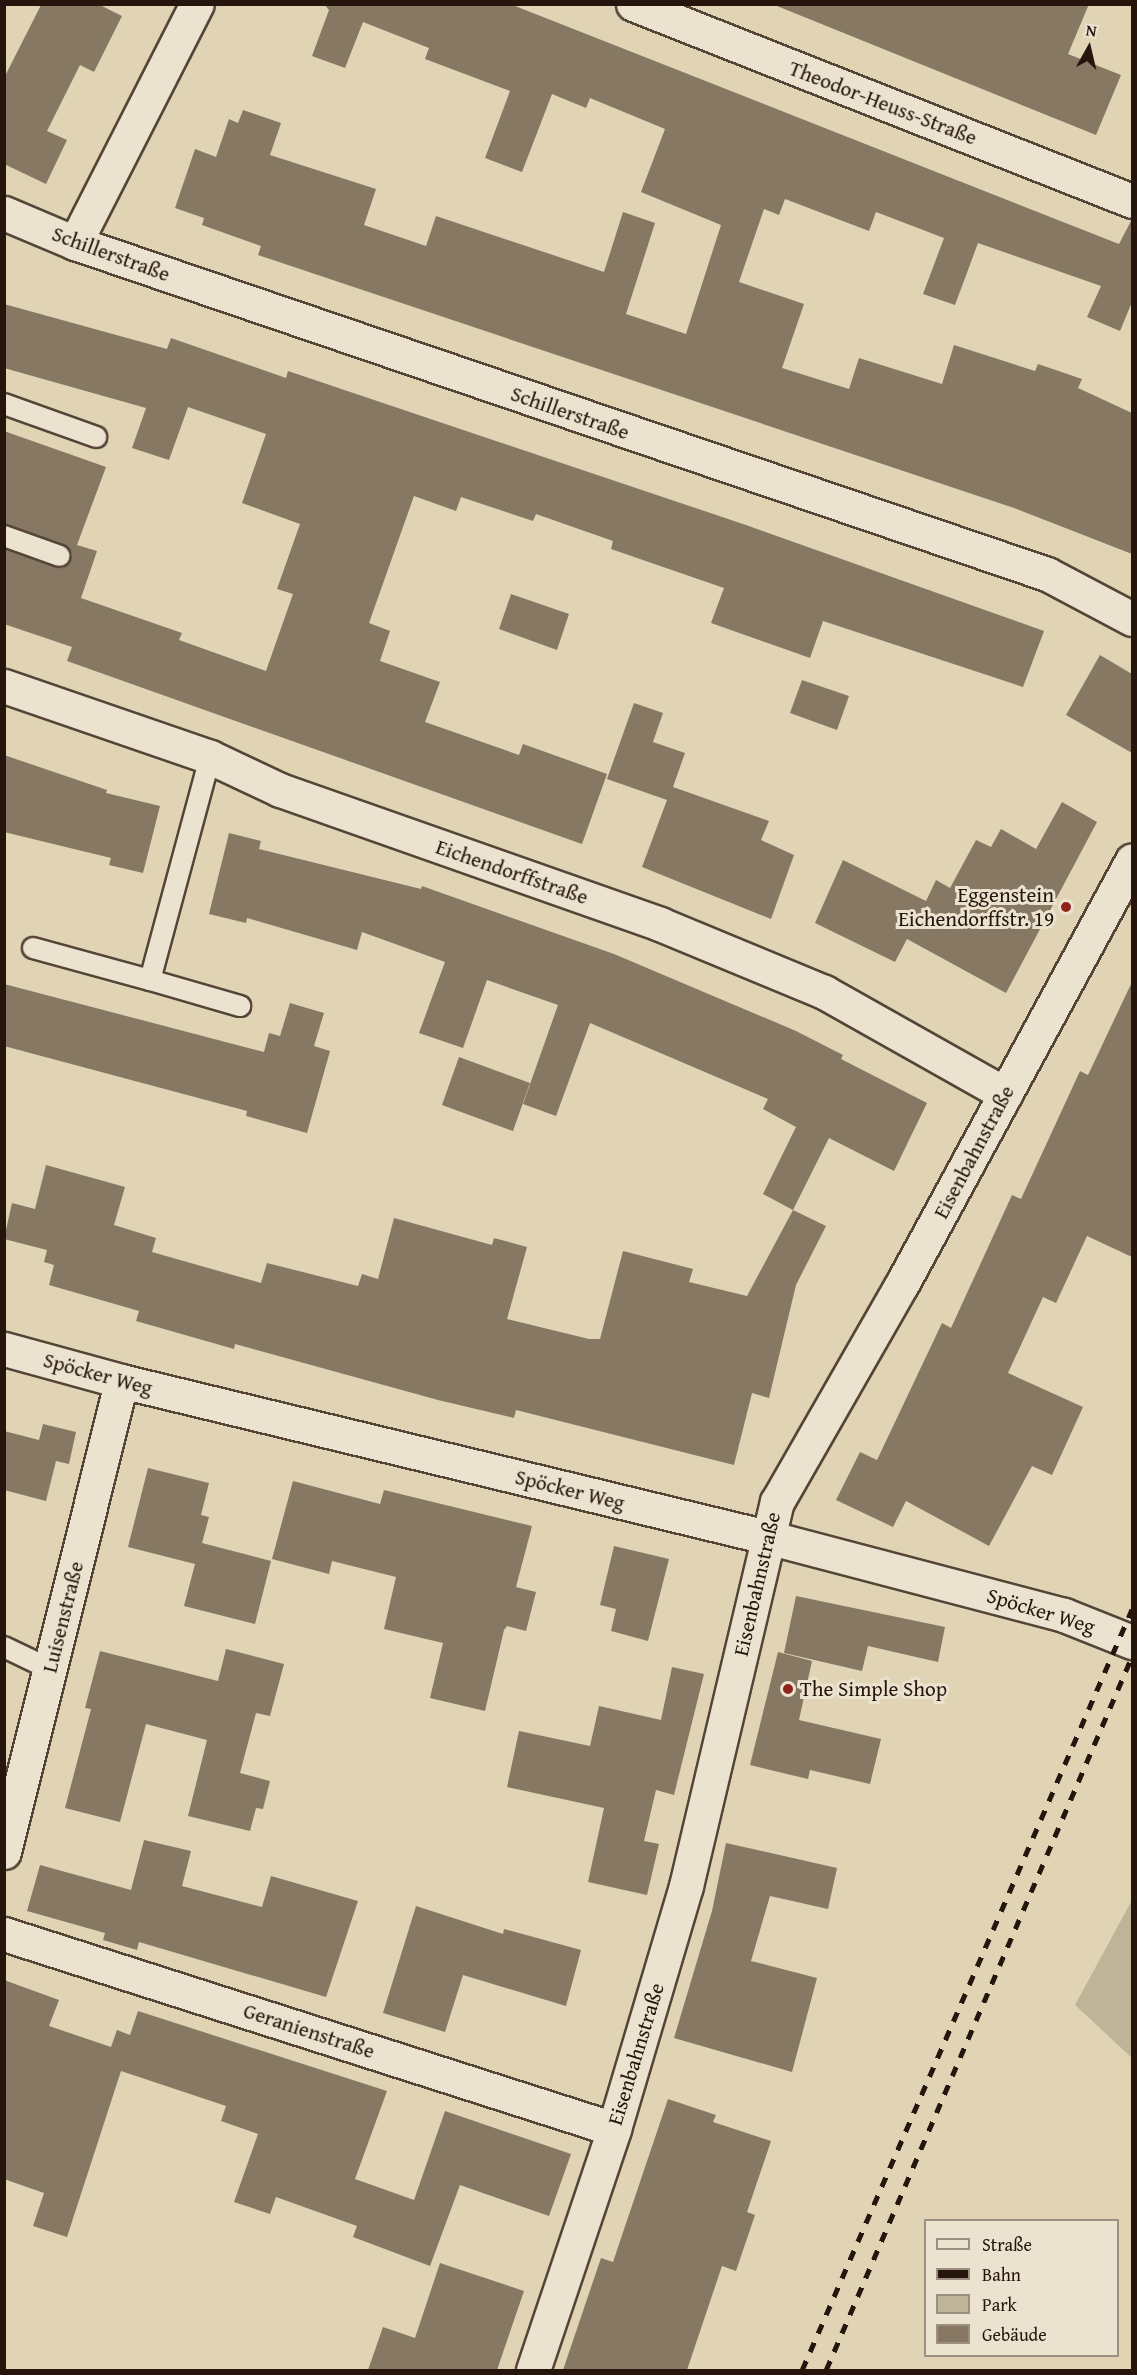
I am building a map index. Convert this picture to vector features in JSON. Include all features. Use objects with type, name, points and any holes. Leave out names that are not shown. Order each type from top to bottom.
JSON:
[{"type":"street","points":[[75,243],[197,4]]},
{"type":"street","name":"Theodor-Heuss-Straße","points":[[633,4],[1132,201]]},
{"type":"street","name":"Schillerstraße","points":[[4,213],[75,243],[1047,574],[1132,619]]},
{"type":"street","name":"Eichendorffstraße","points":[[4,686],[210,757],[280,790],[660,924],[824,992],[1005,1094]]},
{"type":"street","name":"Eisenbahnstraße","points":[[533,2370],[614,2128],[686,1886],[777,1502],[902,1284],[1132,860]]},
{"type":"street","name":"Spöcker Weg","points":[[4,1349],[121,1381],[767,1538],[1064,1615],[1132,1642]]},
{"type":"street","name":"Luisenstraße","points":[[4,1852],[121,1381]]},
{"type":"street","name":"Geranienstraße","points":[[4,1934],[614,2128]]},
{"type":"lane","points":[[4,404],[96,437]]},
{"type":"lane","points":[[4,536],[60,556]]},
{"type":"lane","points":[[150,980],[210,757]]},
{"type":"lane","points":[[33,948],[240,1006]]},
{"type":"lane","points":[[4,1647],[50,1669]]},
{"type":"green space","points":[[1132,1900],[1132,2058],[1075,2005]]},
{"type":"building","points":[[98,4],[122,16],[94,72],[80,65],[47,131],[67,140],[46,184],[4,164],[4,78],[41,5]]},
{"type":"building","points":[[324,4],[510,4],[1119,244],[1132,219],[1132,302],[1120,331],[1087,317],[1101,286],[978,243],[955,305],[923,294],[944,238],[876,212],[869,231],[785,199],[779,215],[764,209],[739,282],[804,304],[782,368],[849,389],[859,358],[942,384],[954,345],[1035,371],[1038,364],[1082,379],[1078,388],[1132,413],[1132,554],[1014,508],[258,255],[261,246],[202,225],[204,218],[175,208],[195,149],[216,157],[229,119],[238,123],[243,110],[281,123],[270,155],[376,189],[364,225],[426,246],[436,216],[604,272],[623,212],[655,223],[626,314],[686,334],[721,225],[641,192],[665,129],[590,98],[586,108],[552,94],[522,172],[485,158],[510,91],[425,59],[429,48],[363,22],[345,68],[312,56],[329,10]]},
{"type":"building","points":[[772,4],[1089,4],[1068,54],[1121,75],[1096,135]]},
{"type":"building","points":[[4,304],[167,349],[171,338],[286,378],[288,371],[746,525],[1044,631],[1023,687],[823,621],[810,658],[711,623],[724,588],[611,549],[613,541],[536,514],[533,521],[461,497],[456,511],[414,496],[369,623],[390,631],[380,661],[440,682],[425,722],[519,755],[523,744],[607,774],[582,844],[67,661],[72,647],[4,624],[4,549],[62,568],[68,565],[72,554],[64,545],[4,524],[4,431],[106,467],[77,545],[97,551],[81,598],[182,633],[179,640],[266,671],[293,594],[277,589],[300,524],[242,503],[266,434],[188,407],[169,460],[132,448],[146,408],[4,368]]},
{"type":"building","points":[[511,594],[569,614],[557,650],[499,629]]},
{"type":"building","points":[[1100,655],[1132,674],[1132,753],[1066,715]]},
{"type":"building","points":[[802,680],[849,696],[837,730],[790,713]]},
{"type":"building","points":[[634,703],[663,713],[653,742],[685,753],[673,787],[769,821],[761,840],[794,855],[771,919],[642,867],[667,800],[607,779]]},
{"type":"building","points":[[4,755],[107,790],[106,793],[160,806],[143,873],[109,865],[111,858],[4,832]]},
{"type":"building","points":[[1062,802],[1097,822],[1006,993],[907,939],[895,962],[815,923],[843,860],[926,901],[936,880],[950,888],[976,840],[991,847],[1001,829],[1036,849]]},
{"type":"building","points":[[229,833],[261,841],[259,849],[421,889],[422,886],[614,954],[796,1031],[843,1055],[841,1059],[927,1103],[894,1171],[829,1138],[793,1210],[763,1194],[796,1127],[763,1109],[768,1099],[590,1023],[556,1116],[523,1104],[558,1005],[487,980],[463,1048],[419,1033],[445,962],[362,932],[357,950],[247,918],[246,923],[209,914]]},
{"type":"building","points":[[1132,982],[1132,1257],[1087,1236],[1056,1303],[1043,1297],[1008,1373],[1083,1407],[1052,1475],[1032,1466],[989,1546],[906,1501],[893,1527],[836,1500],[860,1452],[877,1460],[942,1323],[951,1328],[1012,1195],[1021,1199],[1080,1071],[1088,1075]]},
{"type":"building","points":[[4,984],[264,1052],[269,1033],[280,1036],[290,1003],[324,1013],[314,1046],[330,1051],[307,1133],[246,1116],[247,1111],[4,1046]]},
{"type":"building","points":[[459,1057],[530,1083],[513,1131],[442,1105]]},
{"type":"building","points":[[46,1165],[125,1187],[114,1225],[156,1238],[152,1252],[261,1283],[267,1263],[358,1286],[362,1274],[378,1279],[394,1218],[492,1245],[494,1238],[527,1247],[507,1319],[589,1339],[600,1339],[623,1251],[693,1269],[689,1282],[747,1296],[793,1210],[826,1226],[796,1285],[769,1398],[752,1393],[734,1465],[516,1410],[514,1418],[438,1400],[235,1344],[234,1349],[136,1321],[139,1311],[49,1285],[54,1265],[44,1262],[47,1250],[4,1239],[12,1203],[35,1209]]},
{"type":"building","points":[[43,1424],[76,1432],[69,1464],[56,1461],[46,1501],[4,1490],[4,1431],[39,1440]]},
{"type":"building","points":[[148,1468],[209,1483],[201,1515],[209,1517],[202,1543],[271,1561],[255,1624],[184,1606],[195,1564],[128,1547]]},
{"type":"building","points":[[293,1481],[380,1504],[384,1490],[532,1526],[516,1587],[536,1592],[526,1631],[507,1626],[504,1630],[485,1711],[430,1698],[443,1643],[384,1629],[396,1577],[332,1561],[329,1574],[272,1559]]},
{"type":"building","points":[[614,1546],[669,1559],[648,1641],[611,1631],[616,1609],[600,1605]]},
{"type":"building","points":[[796,1596],[945,1627],[938,1662],[868,1646],[862,1671],[784,1653]]},
{"type":"building","points":[[226,1649],[284,1664],[270,1716],[256,1713],[240,1773],[270,1781],[263,1809],[256,1808],[250,1831],[188,1816],[207,1740],[146,1724],[120,1822],[65,1808],[91,1709],[85,1708],[100,1651],[218,1681]]},
{"type":"building","points":[[778,1652],[812,1661],[799,1720],[881,1739],[870,1784],[810,1770],[808,1779],[750,1765]]},
{"type":"building","points":[[672,1667],[704,1674],[674,1795],[656,1790],[644,1841],[659,1844],[647,1895],[588,1882],[604,1808],[507,1787],[519,1731],[590,1746],[599,1706],[661,1720]]},
{"type":"building","points":[[144,1840],[191,1851],[182,1886],[262,1907],[271,1876],[358,1901],[326,1997],[139,1942],[137,1950],[103,1940],[105,1933],[27,1911],[40,1865],[131,1890]]},
{"type":"building","points":[[726,1843],[837,1868],[828,1909],[770,1896],[751,1961],[817,1978],[792,2072],[674,2038],[712,1911]]},
{"type":"building","points":[[416,1906],[503,1934],[504,1929],[581,1950],[566,2006],[463,1975],[445,2032],[383,2013]]},
{"type":"building","points":[[4,1980],[59,2000],[49,2026],[111,2047],[117,2030],[130,2035],[138,2011],[387,2091],[355,2179],[414,2200],[445,2111],[571,2154],[549,2216],[460,2185],[430,2266],[353,2237],[357,2226],[276,2197],[270,2214],[234,2202],[258,2134],[221,2121],[226,2106],[121,2071],[67,2237],[33,2226],[44,2193],[4,2179]]},
{"type":"building","points":[[668,2099],[716,2115],[713,2122],[771,2141],[747,2212],[755,2215],[736,2271],[722,2266],[687,2370],[563,2370],[601,2258],[613,2262]]},
{"type":"building","points":[[440,2263],[524,2291],[497,2370],[368,2370],[383,2327],[415,2338]]},
{"type":"railway","points":[[802,2370],[1132,1609]]},
{"type":"railway","points":[[826,2370],[1132,1656]]},
{"type":"place","name":"Eggenstein Eichendorffstr. 19","points":[[1066,907]]},
{"type":"place","name":"The Simple Shop","points":[[788,1689]]}]
